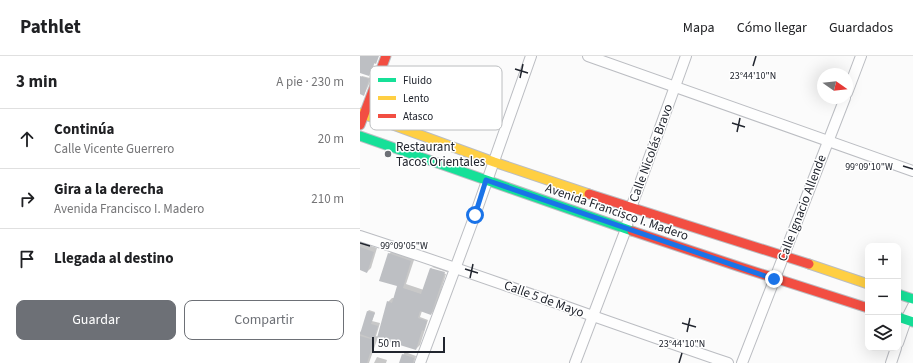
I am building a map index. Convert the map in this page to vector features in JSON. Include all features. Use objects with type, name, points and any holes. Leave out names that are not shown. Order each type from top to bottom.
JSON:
[{"type":"main road","points":[[382,66],[386,56]]},
{"type":"main road","points":[[360,125],[362,113],[370,94]]},
{"type":"main road","name":"Avenida Francisco I. Madero","points":[[407,130],[493,162],[865,283]]},
{"type":"main road","name":"Avenida Francisco I. Madero","points":[[360,136],[626,229],[774,279],[865,307]]},
{"type":"main road","points":[[901,295],[913,299]]},
{"type":"street","points":[[420,363],[531,56]]},
{"type":"street","points":[[588,56],[913,172]]},
{"type":"street","name":"Calle Nicolás Bravo","points":[[575,363],[626,229],[631,208],[686,56]]},
{"type":"street","points":[[853,77],[861,56]]},
{"type":"street","name":"Calle Ignacio Allende","points":[[742,363],[843,104]]},
{"type":"street","name":"Calle 5 de Mayo","points":[[360,236],[455,267],[592,317],[728,363]]},
{"type":"street","points":[[901,335],[906,319],[913,306]]},
{"type":"street","points":[[891,363],[895,351]]},
{"type":"building","points":[[360,56],[379,56],[376,64],[374,63],[373,66],[370,66],[369,76],[360,73]]},
{"type":"building","points":[[360,76],[369,79],[364,96],[360,94]]},
{"type":"building","points":[[360,247],[374,252],[367,273],[360,270]]},
{"type":"building","points":[[388,253],[411,261],[403,288],[421,294],[430,268],[445,272],[431,315],[420,311],[418,318],[427,321],[424,331],[422,330],[416,350],[377,338],[387,301],[392,303],[397,286],[379,281]]},
{"type":"building","points":[[367,311],[375,313],[371,324],[378,326],[374,339],[360,334]]},
{"type":"building","points":[[360,336],[374,340],[367,363],[360,363]]},
{"type":"building","points":[[402,354],[414,358],[413,363],[399,363]]},
{"type":"traffic: fast","points":[[360,136],[632,231]]},
{"type":"traffic: fast","points":[[901,295],[913,299]]},
{"type":"traffic: fast","points":[[901,318],[913,322]]},
{"type":"traffic: slow","points":[[360,113],[370,117]]},
{"type":"traffic: slow","points":[[406,130],[494,162],[589,194]]},
{"type":"traffic: slow","points":[[809,264],[865,283]]},
{"type":"traffic: jam","points":[[382,66],[386,56]]},
{"type":"traffic: jam","points":[[360,125],[370,98]]},
{"type":"traffic: jam","points":[[589,194],[809,264]]},
{"type":"traffic: jam","points":[[632,231],[865,307]]},
{"type":"place","name":"Restaurant Tacos Orientales","points":[[388,154]]},
{"type":"route","points":[[475,215],[486,180],[774,279]]}]
